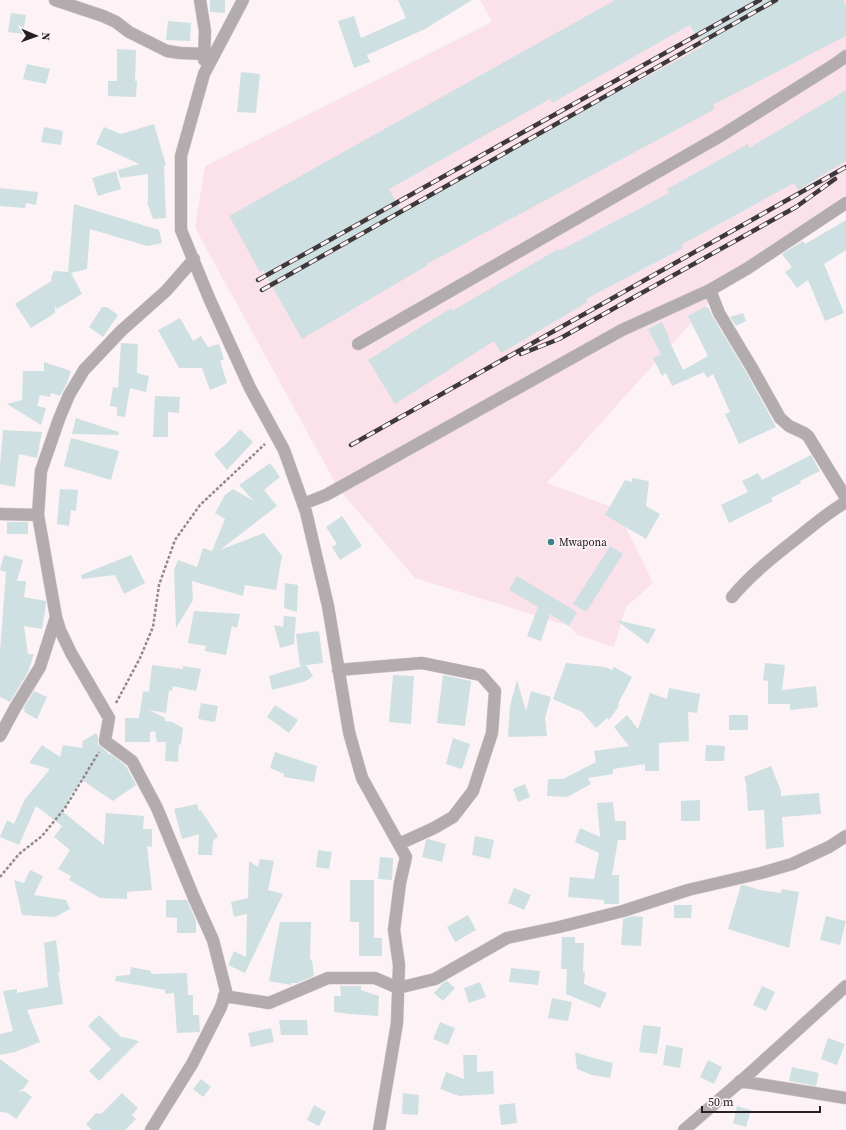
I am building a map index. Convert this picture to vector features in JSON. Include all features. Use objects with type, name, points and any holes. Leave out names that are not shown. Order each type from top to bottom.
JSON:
[{"type":"street","points":[[55,0],[103,16],[116,22],[129,32],[167,51],[205,54]]},
{"type":"street","points":[[200,0],[205,31],[204,74]]},
{"type":"street","points":[[243,0],[204,74],[181,156],[181,230],[209,298],[250,388],[284,450],[303,504],[328,606],[349,732],[362,778],[406,857],[400,883],[394,930],[399,965],[397,1022],[378,1130]]},
{"type":"street","points":[[358,344],[722,135],[846,56]]},
{"type":"street","points":[[303,504],[326,495],[622,330],[710,290],[748,268],[846,203]]},
{"type":"street","points":[[151,1130],[192,1064],[221,1007],[226,991],[214,940],[194,898],[157,808],[132,761],[105,741],[109,718],[71,653],[60,630],[56,617],[38,515],[41,471],[66,401],[84,370],[120,330],[166,291],[194,259]]},
{"type":"street","points":[[710,290],[720,313],[780,418],[789,426],[808,436],[846,498]]},
{"type":"street","points":[[732,597],[743,584],[769,560],[831,510],[846,502]]},
{"type":"street","points":[[0,514],[38,515]]},
{"type":"street","points":[[0,736],[40,667],[56,617]]},
{"type":"street","points":[[338,670],[422,663],[482,674],[495,691],[492,733],[473,791],[453,817],[434,828],[398,844]]},
{"type":"street","points":[[224,996],[269,1003],[328,978],[375,978],[398,988],[435,979],[507,938],[623,911],[688,890],[761,873],[792,864],[829,847],[846,836]]},
{"type":"street","points":[[684,1130],[846,986]]},
{"type":"street","points":[[740,1081],[846,1098]]},
{"type":"path","points":[[109,718],[140,658],[153,627],[159,585],[175,540],[200,505],[246,463],[275,433]]},
{"type":"path","points":[[0,877],[19,854],[42,836],[64,808],[105,741]]},
{"type":"shaded area","points":[[480,0],[846,0],[846,201],[744,264],[547,483],[617,509],[653,583],[626,607],[614,647],[578,635],[569,626],[415,578],[338,488],[195,228],[205,166],[492,22]]},
{"type":"building","points":[[210,0],[225,0],[225,13],[210,12]]},
{"type":"building","points":[[398,0],[472,0],[425,29],[367,55],[370,62],[354,68],[338,21],[354,16],[361,38],[406,18]]},
{"type":"building","points":[[615,0],[843,0],[846,7],[846,36],[713,105],[715,109],[427,264],[428,265],[302,339],[263,270],[260,272],[229,216]],"holes":[[[690,25],[702,47],[400,209],[389,189],[550,99],[552,103]]]},
{"type":"building","points":[[11,13],[26,15],[23,34],[8,32]]},
{"type":"building","points":[[168,21],[191,23],[190,41],[166,40]]},
{"type":"building","points":[[117,49],[136,50],[136,97],[108,96],[108,81],[117,81]]},
{"type":"building","points":[[27,64],[50,69],[46,84],[23,79]]},
{"type":"building","points":[[241,72],[260,74],[256,113],[237,112]]},
{"type":"building","points":[[846,90],[846,161],[798,190],[794,183],[681,245],[683,248],[586,299],[588,302],[501,353],[494,341],[395,404],[368,360],[451,308],[452,311],[558,249],[559,251],[669,193],[667,189],[748,144],[749,148]]},
{"type":"building","points":[[154,124],[166,165],[164,166],[166,218],[153,219],[147,202],[148,174],[120,178],[118,170],[139,164],[96,144],[104,127],[121,134]]},
{"type":"building","points":[[44,127],[63,131],[61,145],[41,142]]},
{"type":"building","points":[[116,171],[121,189],[98,196],[92,178]]},
{"type":"building","points":[[0,188],[38,192],[36,205],[26,203],[25,208],[0,206]]},
{"type":"building","points":[[74,204],[159,230],[162,243],[147,246],[90,229],[87,269],[71,273],[82,294],[57,309],[55,306],[55,313],[31,328],[15,304],[51,281],[52,274],[55,271],[68,272]]},
{"type":"building","points":[[846,220],[846,250],[824,264],[844,313],[825,321],[808,280],[797,288],[785,272],[792,267],[782,254],[803,241],[805,244]]},
{"type":"building","points":[[706,306],[746,372],[776,427],[739,444],[725,414],[730,412],[713,374],[707,378],[704,372],[672,386],[666,373],[662,376],[653,358],[661,354],[648,329],[662,322],[683,370],[708,356],[688,316]]},
{"type":"building","points":[[102,307],[107,307],[118,315],[103,337],[89,327]]},
{"type":"building","points":[[743,313],[746,321],[736,326],[730,317]]},
{"type":"building","points":[[180,318],[193,341],[201,336],[208,347],[219,344],[224,359],[220,361],[227,383],[210,390],[202,368],[179,368],[158,330]]},
{"type":"building","points":[[121,343],[138,344],[137,373],[149,376],[146,392],[130,388],[125,417],[117,416],[117,407],[110,406],[113,387],[118,388]]},
{"type":"building","points":[[44,362],[71,371],[60,396],[51,393],[50,397],[40,395],[37,406],[46,408],[41,425],[7,404],[22,400],[23,371],[44,371]]},
{"type":"building","points":[[155,396],[180,397],[179,413],[168,412],[168,437],[153,437]]},
{"type":"building","points":[[76,418],[119,432],[118,435],[72,434]]},
{"type":"building","points":[[240,429],[253,442],[227,470],[214,454]]},
{"type":"building","points":[[3,430],[42,432],[37,458],[19,454],[15,487],[0,484]]},
{"type":"building","points":[[71,438],[119,451],[111,480],[64,466]]},
{"type":"building","points":[[811,455],[820,471],[800,481],[801,483],[771,498],[773,501],[729,523],[721,505],[748,492],[742,481],[758,473],[762,480]]},
{"type":"building","points":[[270,463],[280,477],[264,490],[277,506],[220,550],[264,533],[282,556],[276,590],[245,585],[243,596],[192,581],[193,600],[176,628],[174,570],[178,560],[197,567],[203,548],[212,551],[225,519],[215,513],[225,495],[233,489],[254,501],[239,485]]},
{"type":"building","points":[[632,478],[649,481],[646,506],[660,514],[646,539],[605,515],[625,480],[632,482]]},
{"type":"building","points":[[60,489],[78,490],[76,511],[71,510],[69,526],[57,524]]},
{"type":"building","points":[[342,516],[362,546],[340,560],[332,547],[337,544],[326,527]]},
{"type":"building","points":[[7,522],[28,522],[28,534],[7,534]]},
{"type":"building","points":[[610,546],[623,554],[586,612],[573,604]]},
{"type":"building","points":[[4,555],[23,560],[17,581],[26,581],[24,597],[46,601],[42,629],[24,626],[28,654],[34,654],[28,672],[10,702],[0,697],[0,652],[6,572],[0,570]]},
{"type":"building","points":[[131,555],[145,583],[124,594],[115,575],[82,579],[81,575]]},
{"type":"building","points":[[517,576],[577,612],[569,626],[550,614],[541,641],[527,636],[538,607],[509,590]]},
{"type":"building","points":[[285,583],[298,585],[297,612],[284,608]]},
{"type":"building","points":[[194,611],[240,614],[237,628],[232,626],[226,655],[205,651],[206,646],[188,643]]},
{"type":"building","points":[[284,616],[296,617],[294,644],[280,648],[274,625],[283,627]]},
{"type":"building","points":[[616,620],[656,629],[648,644]]},
{"type":"building","points":[[319,631],[323,663],[300,666],[296,634]]},
{"type":"building","points":[[566,663],[605,667],[612,670],[614,667],[632,677],[618,704],[619,706],[609,720],[607,718],[596,728],[582,712],[553,699]]},
{"type":"building","points":[[765,663],[785,665],[782,690],[816,686],[818,707],[790,710],[790,704],[768,704],[768,681],[763,680]]},
{"type":"building","points":[[152,665],[183,669],[183,666],[201,669],[196,691],[173,686],[172,691],[169,690],[166,713],[149,710],[165,718],[165,721],[172,722],[183,728],[181,745],[179,744],[178,762],[165,761],[166,742],[157,742],[155,731],[150,732],[150,742],[125,742],[125,718],[139,718],[143,691],[149,692]]},
{"type":"building","points":[[306,665],[313,676],[306,681],[272,690],[269,676]]},
{"type":"building","points":[[393,675],[414,676],[411,724],[389,722]]},
{"type":"building","points":[[443,675],[471,681],[465,726],[437,723]]},
{"type":"building","points":[[517,680],[526,711],[531,691],[551,697],[545,718],[547,736],[508,737],[510,706]]},
{"type":"building","points":[[669,688],[700,694],[697,713],[688,712],[689,741],[659,743],[659,771],[645,771],[645,764],[613,769],[613,774],[588,778],[591,784],[567,797],[547,796],[548,779],[563,779],[596,762],[594,751],[629,746],[614,727],[627,715],[638,729],[650,693],[667,699]]},
{"type":"building","points":[[34,691],[47,697],[37,719],[24,712],[25,709],[23,709]]},
{"type":"building","points":[[201,703],[218,706],[215,722],[198,719]]},
{"type":"building","points":[[275,705],[298,720],[289,733],[267,717]]},
{"type":"building","points":[[729,715],[748,715],[748,730],[729,730]]},
{"type":"building","points":[[96,733],[98,736],[98,744],[110,755],[111,754],[126,766],[136,785],[113,801],[82,780],[68,799],[70,800],[62,811],[104,845],[106,813],[144,816],[143,829],[152,829],[152,847],[147,846],[152,890],[127,892],[127,899],[100,898],[69,880],[71,876],[58,869],[70,850],[54,837],[62,826],[36,806],[19,845],[0,837],[7,820],[14,824],[25,799],[50,769],[29,763],[42,745],[60,757],[63,745],[82,748],[83,741]]},
{"type":"building","points":[[453,738],[470,744],[462,769],[446,764]]},
{"type":"building","points":[[706,745],[725,746],[724,761],[705,761]]},
{"type":"building","points":[[275,752],[317,766],[314,782],[284,777],[284,774],[270,768]]},
{"type":"building","points":[[771,766],[781,791],[781,796],[819,793],[821,814],[782,817],[784,847],[766,849],[764,810],[748,811],[746,783],[744,777]]},
{"type":"building","points":[[525,784],[530,797],[518,802],[513,789]]},
{"type":"building","points":[[700,800],[700,821],[681,821],[681,801]]},
{"type":"building","points":[[613,802],[615,821],[626,821],[626,840],[618,840],[612,875],[619,875],[619,904],[604,904],[604,900],[568,897],[570,877],[594,879],[599,853],[575,842],[580,828],[600,837],[597,803]]},
{"type":"building","points":[[197,804],[199,812],[200,809],[218,836],[213,841],[212,855],[198,855],[199,834],[182,839],[174,809]]},
{"type":"building","points":[[475,836],[494,840],[490,859],[472,855]]},
{"type":"building","points":[[428,839],[446,844],[442,862],[422,857],[426,840]]},
{"type":"building","points":[[318,850],[332,852],[329,869],[316,867]]},
{"type":"building","points":[[380,857],[393,858],[392,880],[378,879]]},
{"type":"building","points":[[260,859],[274,861],[268,890],[283,894],[245,973],[228,965],[234,951],[246,957],[247,914],[234,917],[231,902],[248,898],[249,861],[258,867]]},
{"type":"building","points":[[30,870],[43,876],[34,895],[66,900],[70,909],[55,917],[22,915],[14,880],[24,883]]},
{"type":"building","points":[[350,880],[374,880],[374,938],[382,938],[382,956],[359,956],[359,922],[350,922]]},
{"type":"building","points":[[741,885],[781,893],[782,889],[799,892],[789,948],[728,929]]},
{"type":"building","points":[[514,888],[531,895],[524,910],[508,903]]},
{"type":"building","points":[[166,900],[187,900],[196,921],[196,933],[177,933],[177,918],[166,917]]},
{"type":"building","points":[[674,905],[692,905],[691,918],[674,918]]},
{"type":"building","points":[[468,915],[476,930],[455,942],[447,927]]},
{"type":"building","points":[[632,916],[643,917],[641,946],[621,945],[623,919]]},
{"type":"building","points":[[826,916],[846,921],[840,945],[820,940]]},
{"type":"building","points":[[280,922],[311,922],[310,960],[312,959],[314,976],[297,983],[291,983],[291,985],[269,981]]},
{"type":"building","points":[[562,937],[575,937],[575,943],[584,943],[584,984],[607,993],[600,1008],[566,994],[567,969],[561,969]]},
{"type":"building","points":[[56,940],[60,972],[58,971],[63,1004],[27,1010],[40,1042],[15,1052],[0,1055],[0,1034],[13,1031],[3,991],[17,989],[17,993],[48,987],[44,943]]},
{"type":"building","points":[[131,967],[151,971],[151,974],[187,973],[188,995],[193,995],[193,1015],[199,1015],[200,1032],[177,1033],[174,993],[165,994],[165,990],[115,981],[116,976],[130,975]]},
{"type":"building","points":[[511,968],[540,971],[538,985],[509,982]]},
{"type":"building","points":[[447,981],[455,988],[443,1001],[434,993],[443,983]]},
{"type":"building","points":[[480,982],[486,997],[469,1003],[464,988]]},
{"type":"building","points":[[340,986],[361,986],[361,990],[379,996],[378,1016],[334,1012],[334,996],[341,996]]},
{"type":"building","points":[[762,986],[775,992],[766,1011],[753,1005]]},
{"type":"building","points":[[552,998],[572,1002],[568,1021],[548,1018]]},
{"type":"building","points":[[99,1015],[122,1038],[139,1041],[99,1081],[89,1071],[111,1049],[88,1026]]},
{"type":"building","points":[[279,1020],[307,1020],[308,1035],[281,1035]]},
{"type":"building","points":[[440,1022],[455,1028],[448,1045],[433,1039]]},
{"type":"building","points":[[643,1025],[661,1027],[657,1054],[639,1052]]},
{"type":"building","points":[[271,1028],[274,1042],[251,1047],[248,1033]]},
{"type":"building","points":[[828,1038],[845,1044],[837,1065],[821,1059]]},
{"type":"building","points":[[666,1045],[683,1048],[680,1068],[663,1065]]},
{"type":"building","points":[[575,1052],[613,1063],[610,1078],[592,1075],[577,1069]]},
{"type":"building","points":[[463,1055],[477,1055],[477,1072],[493,1071],[494,1094],[459,1096],[440,1089],[446,1072],[464,1079]]},
{"type":"building","points":[[0,1059],[29,1081],[23,1089],[17,1092],[24,1091],[32,1097],[16,1119],[8,1113],[0,1112]]},
{"type":"building","points":[[708,1060],[722,1067],[714,1084],[700,1077]]},
{"type":"building","points":[[792,1067],[819,1073],[816,1086],[789,1081]]},
{"type":"building","points":[[201,1079],[211,1087],[203,1097],[193,1089]]},
{"type":"building","points":[[122,1093],[138,1108],[132,1115],[136,1119],[125,1130],[92,1130],[86,1124],[96,1113],[101,1114]]},
{"type":"building","points":[[403,1093],[419,1095],[418,1115],[402,1114]]},
{"type":"building","points":[[515,1103],[517,1123],[501,1125],[499,1105]]},
{"type":"building","points":[[314,1105],[326,1112],[319,1126],[307,1120]]},
{"type":"building","points":[[737,1106],[751,1110],[746,1127],[733,1123]]},
{"type":"railway","points":[[258,280],[760,0]]},
{"type":"railway","points":[[262,290],[776,0]]},
{"type":"railway","points":[[351,445],[846,167]]},
{"type":"railway","points":[[521,354],[559,339],[796,207],[835,179]]},
{"type":"place","name":"Mwapona","points":[[551,542]]}]
